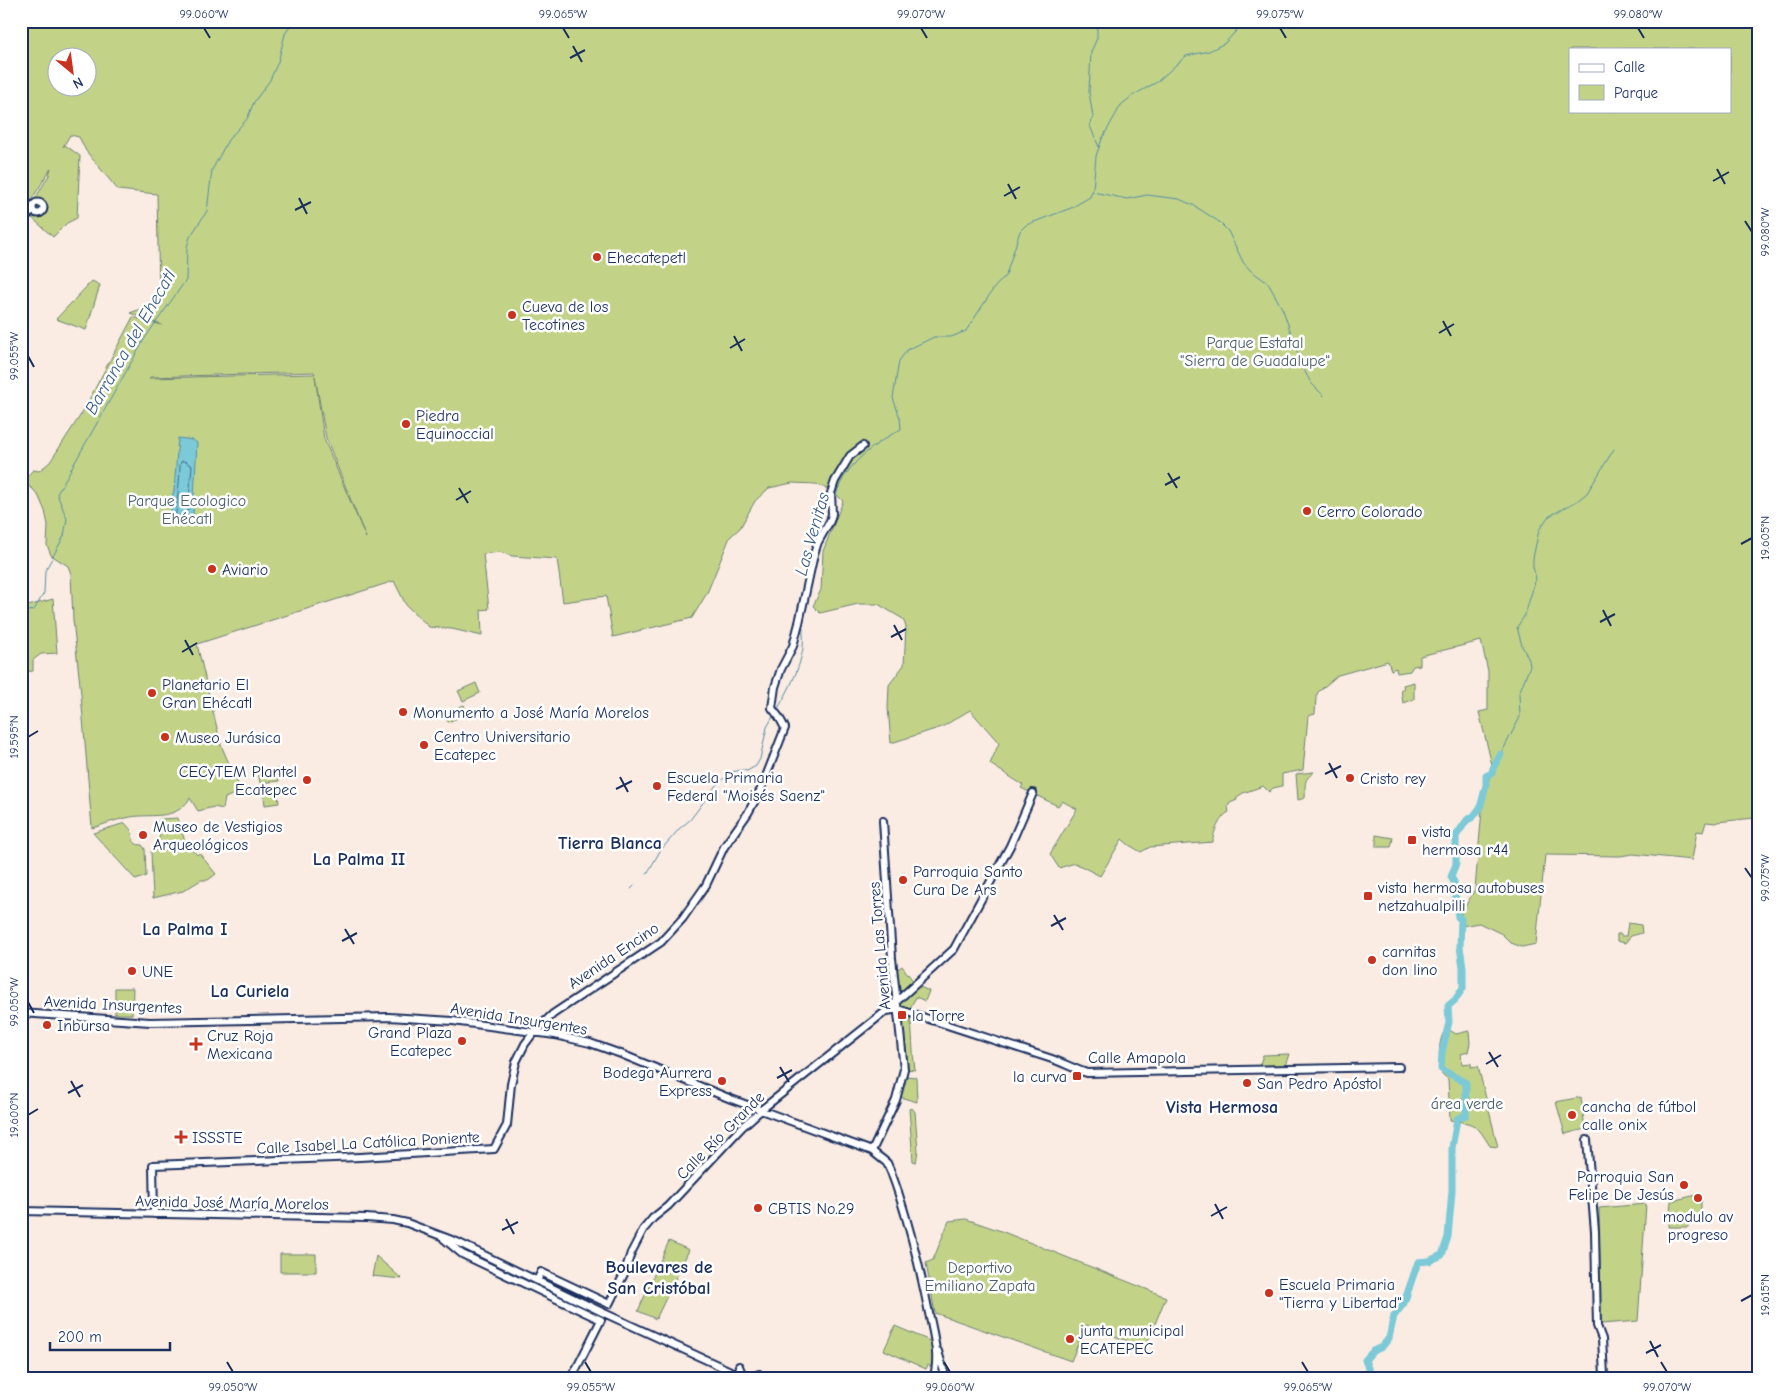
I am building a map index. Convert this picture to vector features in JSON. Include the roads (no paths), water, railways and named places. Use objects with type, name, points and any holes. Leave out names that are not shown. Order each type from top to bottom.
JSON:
[{"type":"main road","points":[[21,220],[33,211]]},
{"type":"main road","name":"Avenida Encino","points":[[494,1149],[507,1125],[511,1084],[519,1053],[534,1032],[553,1014],[577,996],[661,942],[674,929],[706,885],[724,847],[748,814],[761,789],[785,728],[774,711],[778,678],[793,646],[816,548],[830,521],[832,514],[831,493],[835,481],[850,456],[863,446]]},
{"type":"main road","name":"Calle Río Grande","points":[[537,1281],[541,1272],[609,1304],[624,1274],[631,1253],[643,1230],[653,1218],[668,1206],[761,1110],[886,1011],[954,949],[1010,846],[1033,793]]},
{"type":"main road","name":"Avenida Las Torres","points":[[872,1151],[896,1100],[904,1069],[892,958],[883,821]]},
{"type":"main road","name":"Calle Amapola","points":[[886,1011],[898,1009],[1049,1058],[1087,1073],[1399,1067]]},
{"type":"main road","name":"Avenida Insurgentes","points":[[21,1012],[150,1022],[397,1017],[453,1021],[534,1032],[590,1043],[872,1151],[887,1163],[904,1207],[918,1256],[936,1347],[934,1378]]},
{"type":"main road","points":[[1587,1140],[1595,1231],[1597,1326],[1602,1339],[1604,1375],[1602,1379]]},
{"type":"main road","name":"Calle Isabel La Católica Poniente","points":[[154,1214],[153,1165],[360,1157],[494,1149]]},
{"type":"main road","name":"Avenida José María Morelos","points":[[21,1211],[379,1218],[408,1223],[439,1234],[537,1281],[602,1317]]},
{"type":"main road","name":"Avenida José María Morelos","points":[[439,1234],[462,1254],[579,1309],[746,1378]]},
{"type":"main road","points":[[571,1379],[602,1317]]},
{"type":"main road","name":"Avenida Insurgentes","points":[[936,1347],[939,1352],[944,1379]]},
{"type":"main road","points":[[739,1366],[746,1378],[759,1374]]},
{"type":"main road","points":[[934,1378],[944,1379]]},
{"type":"water","points":[[178,438],[193,440],[197,443],[193,515],[180,522],[172,522],[170,519]]},
{"type":"waterway","name":"Barranca del Ehecatl","points":[[21,612],[34,610],[44,593],[45,571],[64,536],[67,519],[57,494],[145,338],[186,280],[187,247],[190,237],[207,211],[212,170],[228,140],[247,119],[254,102],[270,80],[278,62],[285,34],[293,21]]},
{"type":"waterway","name":"Las Venitas","points":[[1097,21],[1097,38],[1091,52],[1089,92],[1093,117],[1090,126],[1099,147]]},
{"type":"waterway","name":"Las Venitas","points":[[835,501],[843,478],[860,458],[870,449],[901,429],[900,418],[893,398],[899,361],[907,350],[934,337],[951,337],[966,331],[994,288],[1006,275],[1020,231],[1026,225],[1071,208],[1090,197],[1093,189],[1096,156],[1102,139],[1121,105],[1132,96],[1157,82],[1186,56],[1209,51],[1225,43],[1245,21]]},
{"type":"waterway","name":"Las Venitas","points":[[1093,192],[1127,199],[1147,195],[1179,199],[1193,205],[1218,221],[1228,231],[1243,262],[1250,270],[1268,283],[1283,310],[1303,368],[1311,383],[1324,396]]},
{"type":"waterway","points":[[1501,754],[1520,717],[1519,693],[1530,666],[1517,627],[1525,615],[1536,578],[1533,558],[1539,530],[1548,517],[1577,501],[1587,493],[1614,449]]},
{"type":"waterway","name":"Las Venitas","points":[[777,710],[799,664],[803,644],[803,617]]},
{"type":"waterway","name":"Las Venitas","points":[[647,874],[660,851],[680,828],[690,820],[717,784],[732,772],[747,771],[756,766],[760,759],[767,727],[774,715]]},
{"type":"waterway","points":[[1372,1379],[1365,1360],[1373,1351],[1382,1347],[1389,1338],[1394,1316],[1404,1303],[1418,1262],[1429,1261],[1442,1255],[1448,1237],[1452,1191],[1452,1148],[1457,1119],[1466,1115],[1466,1083],[1441,1069],[1442,1052],[1449,1022],[1448,1006],[1455,1000],[1463,988],[1463,967],[1460,947],[1461,919],[1458,917],[1454,882],[1451,877],[1456,864],[1456,836],[1467,820],[1473,817],[1480,808],[1486,785],[1486,776],[1492,773],[1501,754]]},
{"type":"waterway","name":"Las Venitas","points":[[631,889],[635,885]]},
{"type":"place","name":"Ehecatepetl","points":[[597,257]]},
{"type":"place","name":"Cueva de los Tecotines","points":[[512,315]]},
{"type":"place","name":"Piedra Equinoccial","points":[[406,424]]},
{"type":"place","name":"Cerro Colorado","points":[[1307,511]]},
{"type":"place","name":"Aviario","points":[[212,569]]},
{"type":"place","name":"Planetario El Gran Ehécatl","points":[[152,693]]},
{"type":"place","name":"Monumento a José María Morelos","points":[[403,712]]},
{"type":"place","name":"Museo Jurásica","points":[[165,737]]},
{"type":"place","name":"Centro Universitario Ecatepec","points":[[424,745]]},
{"type":"place","name":"Cristo rey","points":[[1350,778]]},
{"type":"place","name":"CECyTEM Plantel Ecatepec","points":[[307,780]]},
{"type":"place","name":"Escuela Primaria Federal \"Moisés Saenz\"","points":[[657,786]]},
{"type":"place","name":"Museo de Vestigios Arqueológicos","points":[[143,835]]},
{"type":"place","name":"vista hermosa r44","points":[[1412,840]]},
{"type":"place","name":"Parroquia Santo Cura De Ars","points":[[903,880]]},
{"type":"place","name":"vista hermosa autobuses netzahualpilli","points":[[1368,896]]},
{"type":"place","name":"carnitas don lino","points":[[1372,960]]},
{"type":"place","name":"UNE","points":[[132,971]]},
{"type":"place","name":"la Torre","points":[[902,1015]]},
{"type":"place","name":"Inbursa","points":[[47,1025]]},
{"type":"place","name":"Grand Plaza Ecatepec","points":[[462,1041]]},
{"type":"place","name":"Cruz Roja Mexicana","points":[[196,1044]]},
{"type":"place","name":"la curva","points":[[1077,1076]]},
{"type":"place","name":"Bodega Aurrera Express","points":[[722,1081]]},
{"type":"place","name":"San Pedro Apóstol","points":[[1247,1083]]},
{"type":"place","name":"cancha de fútbol calle onix","points":[[1572,1115]]},
{"type":"place","name":"ISSSTE","points":[[181,1137]]},
{"type":"place","name":"Parroquia San Felipe De Jesús","points":[[1684,1185]]},
{"type":"place","name":"modulo av progreso","points":[[1698,1198]]},
{"type":"place","name":"CBTIS No.29","points":[[758,1208]]},
{"type":"place","name":"Escuela Primaria \"Tierra y Libertad\"","points":[[1269,1293]]},
{"type":"place","name":"junta municipal ECATEPEC","points":[[1070,1339]]},
{"type":"district","name":"Tierra Blanca","points":[[610,843]]},
{"type":"district","name":"La Palma II","points":[[359,859]]},
{"type":"district","name":"La Palma I","points":[[185,929]]},
{"type":"district","name":"La Curiela","points":[[250,991]]},
{"type":"district","name":"Vista Hermosa","points":[[1222,1107]]},
{"type":"district","name":"Boulevares de San Cristóbal","points":[[659,1277]]},
{"type":"park label","name":"Parque Estatal \"Sierra de Guadalupe\"","points":[[1255,351]]},
{"type":"park label","name":"Parque Ecologico Ehécatl","points":[[187,509]]},
{"type":"park label","name":"área verde","points":[[1467,1103]]},
{"type":"park label","name":"Deportivo Emiliano Zapata","points":[[980,1276]]}]
